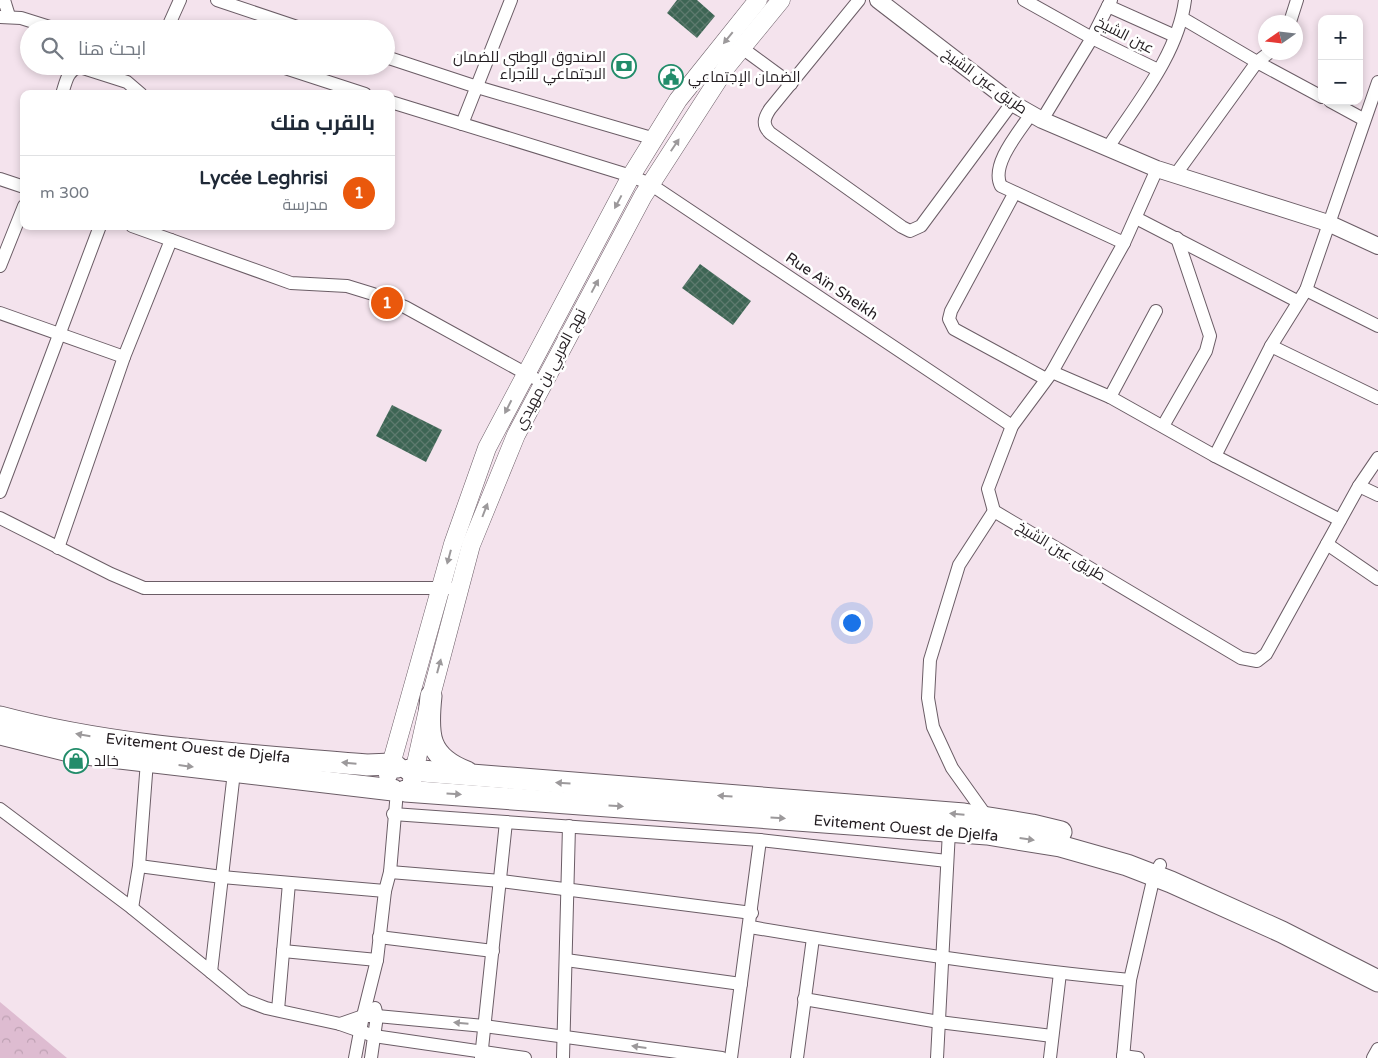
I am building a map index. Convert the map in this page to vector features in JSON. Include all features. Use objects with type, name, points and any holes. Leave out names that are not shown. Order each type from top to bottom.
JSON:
[{"type":"highway","points":[[431,696],[428,723],[433,747],[446,762],[481,777]]},
{"type":"highway","name":"Evitement Ouest de Djelfa","points":[[0,717],[79,735],[144,745],[367,765],[401,778],[949,831],[987,825]]},
{"type":"highway","name":"Evitement Ouest de Djelfa","points":[[0,734],[77,753],[234,772],[401,778],[481,777],[987,825],[1088,838],[1157,870],[1378,981]]},
{"type":"highway","name":"Evitement Ouest de Djelfa","points":[[1157,870],[1283,918],[1378,968]]},
{"type":"main road","name":"نهج العربي بن مهيدي","points":[[401,778],[441,588],[453,544],[487,448],[632,176],[678,100],[758,0]]},
{"type":"main road","name":"نهج العربي بن مهيدي","points":[[401,778],[431,696],[471,545],[516,435],[650,184],[722,74],[781,0]]},
{"type":"main road","points":[[540,346],[556,357]]},
{"type":"street","points":[[4,0],[4,16],[27,20]]},
{"type":"street","points":[[171,20],[180,0]]},
{"type":"street","points":[[217,0],[276,20]]},
{"type":"street","points":[[462,124],[511,0]]},
{"type":"street","points":[[859,0],[767,113],[764,118],[766,128],[910,230],[916,230],[925,221],[1012,103]]},
{"type":"street","name":"عين الشيخ","points":[[1024,0],[1092,38],[1158,70]]},
{"type":"street","points":[[1107,149],[1158,70],[1182,18],[1184,0]]},
{"type":"street","points":[[1292,15],[1297,0]]},
{"type":"street","name":"طريق عين الشيخ","points":[[883,2],[1012,103],[1036,117],[1157,169],[1328,224],[1378,246]]},
{"type":"street","points":[[1124,243],[1014,194],[1001,186],[997,172],[1000,163],[1036,117],[1092,38],[1110,3],[1175,36]]},
{"type":"street","points":[[1182,18],[1318,95]]},
{"type":"street","points":[[742,48],[791,84]]},
{"type":"street","points":[[395,60],[477,87],[655,139]]},
{"type":"street","points":[[1176,174],[1260,60]]},
{"type":"street","points":[[63,90],[68,75]]},
{"type":"street","points":[[105,75],[127,82],[136,90]]},
{"type":"street","points":[[307,75],[353,90]]},
{"type":"street","points":[[1215,456],[1271,346],[1297,301],[1306,290],[1363,120],[1378,82]]},
{"type":"street","name":"Rue Aïn Sheikh","points":[[395,103],[632,176],[650,184],[1012,426]]},
{"type":"street","points":[[1337,105],[1363,120]]},
{"type":"street","points":[[987,825],[952,768],[933,727],[928,698],[930,660],[959,565],[994,511],[988,489],[1012,426],[1049,376],[1124,243],[1157,169]]},
{"type":"street","points":[[0,178],[20,186]]},
{"type":"street","points":[[1014,194],[951,311],[949,319],[954,329],[1049,376],[1110,397],[1215,456],[1340,520]]},
{"type":"street","points":[[0,266],[20,216]]},
{"type":"street","points":[[1136,218],[1297,301]]},
{"type":"street","points":[[0,492],[98,230]]},
{"type":"street","points":[[143,230],[291,283],[347,286],[372,294],[405,307],[543,383]]},
{"type":"street","points":[[1163,426],[1206,351],[1210,336],[1177,238]]},
{"type":"street","points":[[58,548],[124,357],[171,240]]},
{"type":"street","points":[[1306,290],[1378,326]]},
{"type":"street","points":[[1110,397],[1156,312]]},
{"type":"street","points":[[0,313],[124,357]]},
{"type":"street","points":[[1271,346],[1378,398]]},
{"type":"street","name":"طريق عين الشيخ","points":[[994,511],[1250,661],[1257,661],[1266,654],[1359,486],[1378,458]]},
{"type":"street","points":[[1359,486],[1378,495]]},
{"type":"street","points":[[0,518],[58,548],[144,588],[460,588]]},
{"type":"street","points":[[1327,544],[1378,579]]},
{"type":"street","points":[[132,908],[139,866],[146,761]]},
{"type":"street","points":[[211,972],[234,772]]},
{"type":"street","points":[[355,1058],[377,960],[384,891],[390,872],[393,814],[401,778]]},
{"type":"street","points":[[0,809],[132,908],[244,1000],[340,1024],[360,1033],[374,1036],[481,1054],[525,1058]]},
{"type":"street","points":[[393,814],[760,840],[948,861]]},
{"type":"street","points":[[481,1054],[506,822]]},
{"type":"street","points":[[563,1058],[569,826]]},
{"type":"street","points":[[937,1058],[949,831]]},
{"type":"street","points":[[731,1058],[752,913],[760,840]]},
{"type":"street","points":[[139,866],[222,877],[384,891]]},
{"type":"street","points":[[1138,1058],[1123,1057],[1130,980],[1157,870]]},
{"type":"street","points":[[390,872],[501,881],[752,913]]},
{"type":"street","points":[[278,1010],[289,883]]},
{"type":"street","points":[[750,927],[943,957],[1060,973],[1130,980]]},
{"type":"street","points":[[379,937],[493,951]]},
{"type":"street","points":[[797,1058],[813,938]]},
{"type":"street","points":[[283,951],[377,960]]},
{"type":"street","points":[[566,960],[741,984]]},
{"type":"street","points":[[1050,1058],[1060,973]]},
{"type":"street","points":[[371,991],[377,1016],[371,1058]]},
{"type":"street","points":[[804,999],[939,1022],[1052,1036]]},
{"type":"street","points":[[340,1024],[363,1016],[377,1016],[484,1026],[722,1058]]},
{"type":"street","points":[[1374,1058],[1378,1049]]},
{"type":"green space","points":[[0,1002],[67,1058],[0,1058]]},
{"type":"building","points":[[677,0],[697,0],[715,16],[697,38],[667,13]]},
{"type":"building","points":[[700,264],[751,301],[733,325],[682,288]]},
{"type":"building","points":[[392,405],[442,430],[426,462],[376,436]]},
{"type":"place","name":"الصندوق الوطني للضمان الاجتماعي للأجراء","points":[[624,66]]},
{"type":"place","name":"الضمان الإجتماعي","points":[[671,77]]},
{"type":"place","name":"Lycée Leghrisi","points":[[387,303]]},
{"type":"place","name":"خالد","points":[[76,761]]}]
